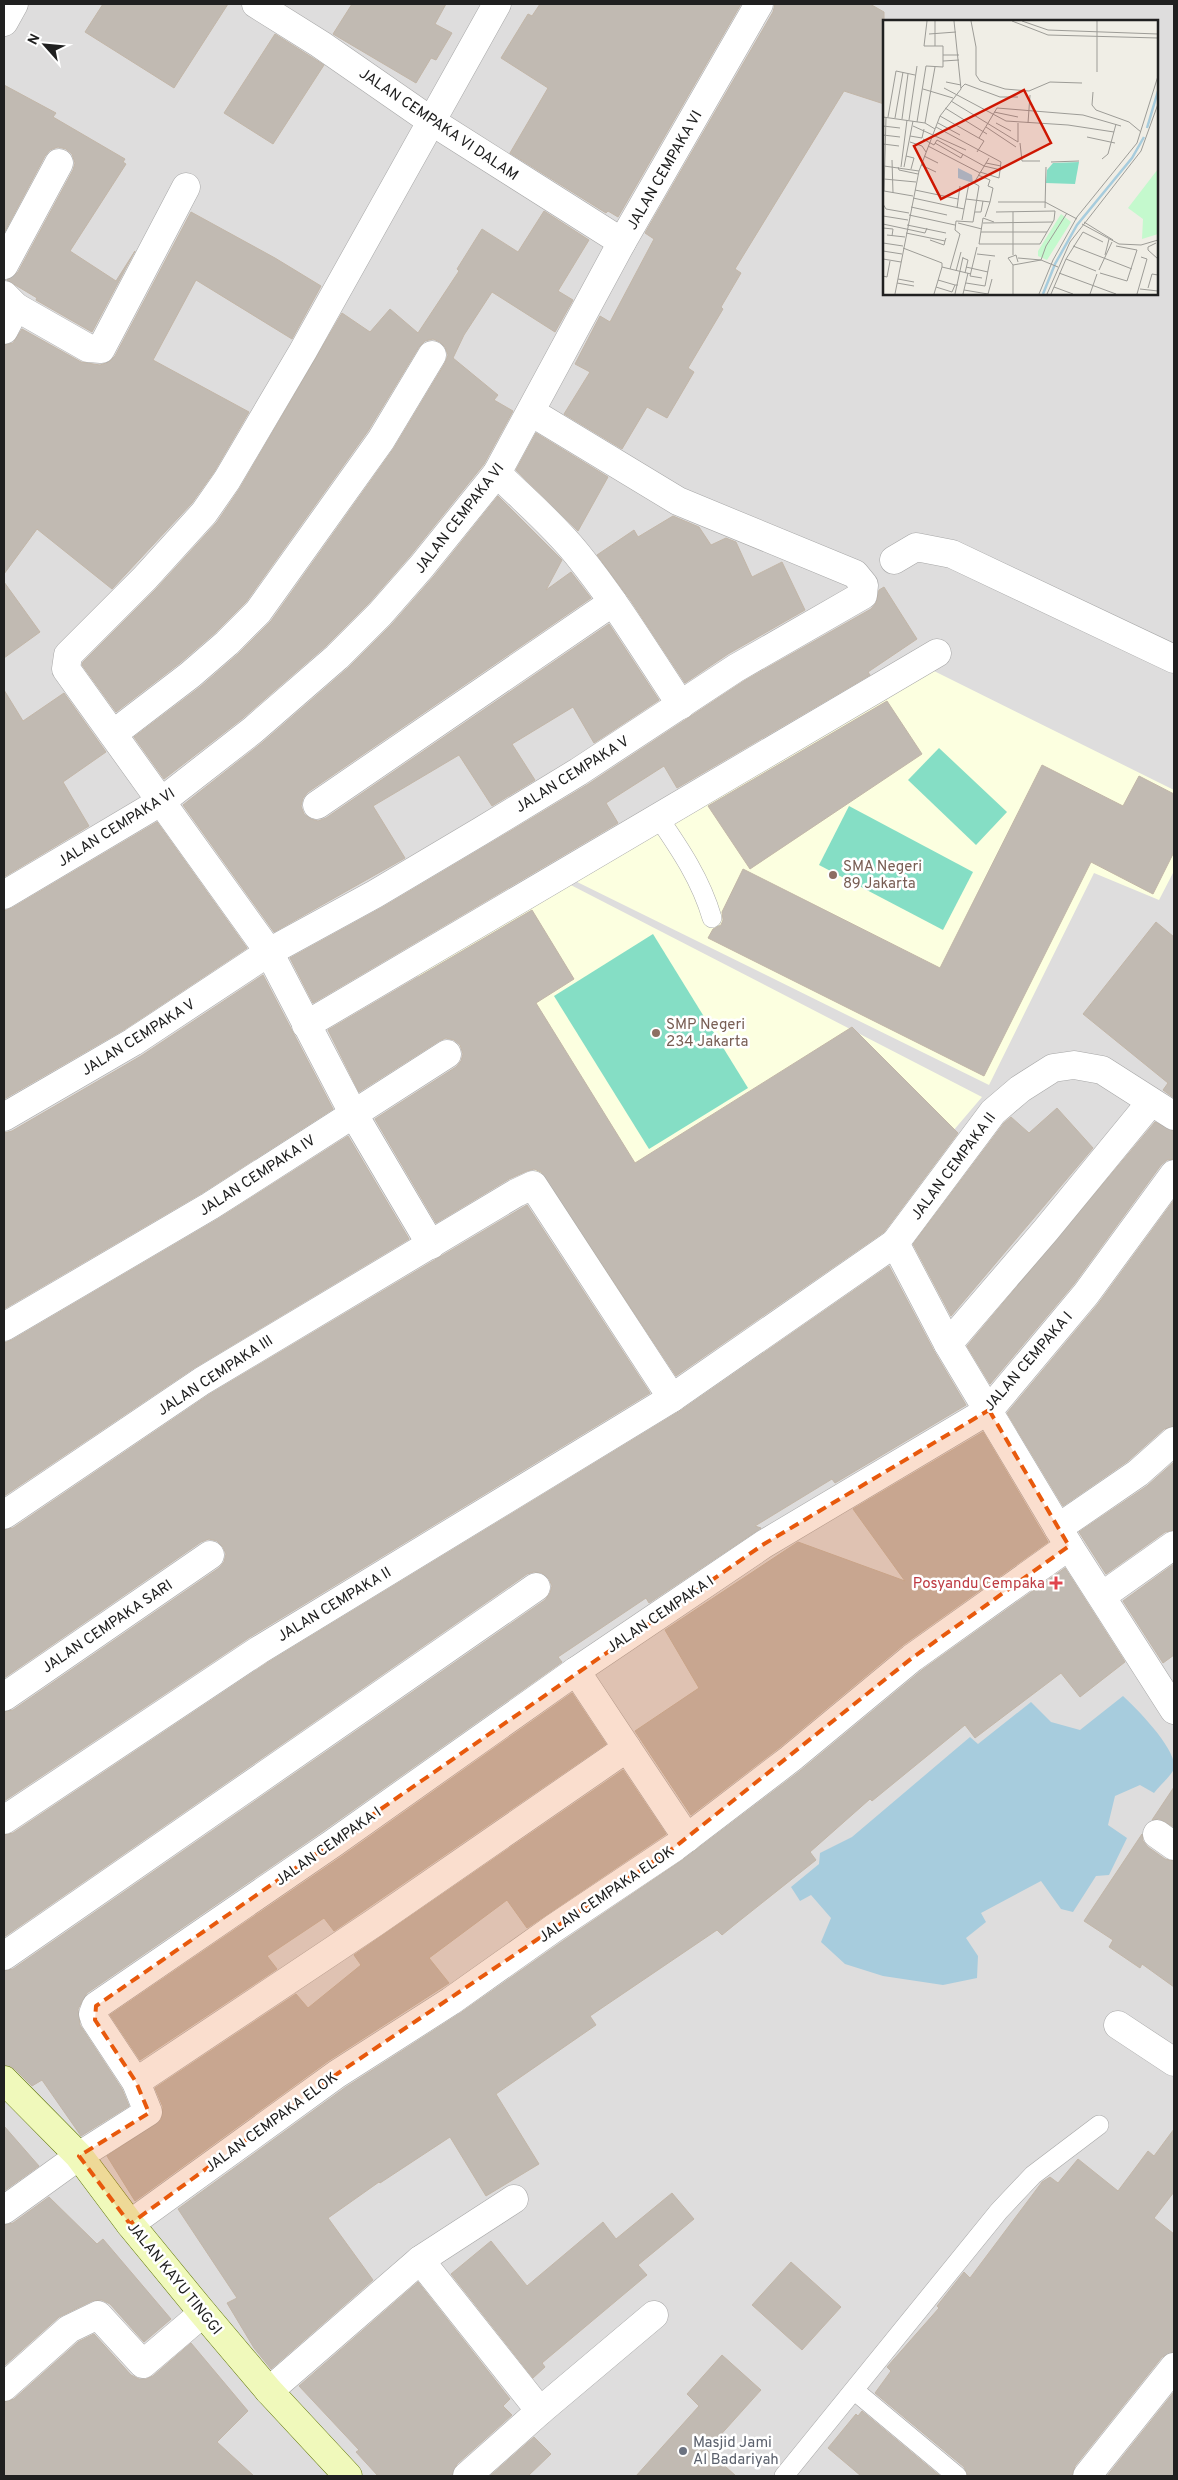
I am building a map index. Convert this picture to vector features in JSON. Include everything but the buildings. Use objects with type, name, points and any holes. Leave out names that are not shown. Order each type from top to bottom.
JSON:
[{"type":"street","points":[[4,22],[14,4]]},
{"type":"street","name":"JALAN CEMPAKA VI DALAM","points":[[256,4],[320,44],[431,121],[622,242]]},
{"type":"street","points":[[432,1245],[353,1113],[269,952],[66,669],[68,655],[145,578],[204,513],[227,480],[298,359],[497,4]]},
{"type":"street","name":"JALAN CEMPAKA VI","points":[[4,895],[162,801],[254,730],[337,657],[380,614],[422,566],[497,473],[622,242],[759,4]]},
{"type":"street","points":[[4,265],[60,163]]},
{"type":"street","points":[[8,311],[88,348],[100,349],[186,187]]},
{"type":"street","points":[[113,734],[190,676],[258,612],[381,440],[432,355]]},
{"type":"street","name":"JALAN CEMPAKA V","points":[[4,1117],[133,1042],[269,952],[375,894],[481,831],[736,668],[863,595],[864,585],[855,574],[678,501],[531,412]]},
{"type":"street","points":[[497,473],[560,534],[613,602],[680,705]]},
{"type":"street","points":[[894,560],[916,547],[952,554],[1174,659]]},
{"type":"street","points":[[317,804],[613,602]]},
{"type":"street","points":[[306,1025],[937,653]]},
{"type":"street","name":"JALAN CEMPAKA IV","points":[[4,1327],[210,1206],[447,1054]]},
{"type":"street","name":"JALAN CEMPAKA II","points":[[4,1820],[259,1650],[672,1398],[895,1243],[993,1112],[1020,1090],[1053,1068],[1074,1065],[1102,1070],[1174,1116]]},
{"type":"street","points":[[948,1344],[1046,1230],[1151,1102]]},
{"type":"street","name":"JALAN CEMPAKA I","points":[[136,2082],[95,2020],[93,2014],[96,2006],[332,1844],[576,1671],[764,1544],[989,1410],[1086,1294],[1174,1174]]},
{"type":"street","name":"JALAN CEMPAKA III","points":[[4,1515],[202,1381],[532,1185],[672,1398]]},
{"type":"street","points":[[895,1243],[948,1344],[1063,1537],[1174,1710]]},
{"type":"street","name":"JALAN CEMPAKA ELOK","points":[[130,2224],[337,2074],[451,2001],[554,1928],[687,1838],[790,1759],[1063,1537],[1174,1441]]},
{"type":"street","points":[[1102,1596],[1174,1545]]},
{"type":"street","name":"JALAN CEMPAKA SARI","points":[[4,1697],[210,1556]]},
{"type":"street","points":[[4,1956],[536,1587]]},
{"type":"street","points":[[576,1671],[687,1838]]},
{"type":"street","points":[[4,2210],[79,2156],[148,2114],[136,2082],[374,1924],[626,1748]]},
{"type":"street","points":[[1118,2025],[1174,2062]]},
{"type":"street","name":"JALAN KAYU TINGGI","points":[[4,2080],[79,2156],[130,2224],[203,2313],[270,2391],[348,2476]]},
{"type":"street","points":[[270,2391],[420,2260],[514,2199]]},
{"type":"street","points":[[420,2260],[540,2411]]},
{"type":"street","points":[[4,2387],[69,2329],[98,2315],[143,2364],[203,2313]]},
{"type":"street","points":[[467,2476],[540,2411],[654,2315]]},
{"type":"street","points":[[1087,2476],[1174,2367]]},
{"type":"lane","points":[[658,817],[686,856],[707,902],[712,918]]},
{"type":"lane","points":[[784,2476],[855,2391],[999,2211],[1033,2175],[1099,2125]]},
{"type":"lane","points":[[855,2391],[957,2476]]},
{"type":"highlighted area","points":[[989,1410],[1069,1546],[912,1658],[675,1847],[337,2074],[130,2224],[79,2156],[149,2113],[136,2082],[95,2020],[96,2006],[764,1544]]},
{"type":"shaded area","points":[[4,4],[1174,4],[1174,2476],[4,2476]]},
{"type":"shaded area","name":"SMA Negeri 89 Jakarta","points":[[930,669],[1174,790],[1174,871],[1159,900],[1094,873],[989,1085],[569,878]]},
{"type":"shaded area","name":"SMP Negeri 234 Jakarta","points":[[563,881],[982,1097],[878,1219],[826,1157],[610,1294],[414,970]]},
{"type":"green space","points":[[939,748],[1007,812],[976,845],[908,780]]},
{"type":"green space","points":[[849,806],[973,872],[943,930],[819,865]]},
{"type":"green space","points":[[653,934],[748,1088],[649,1149],[554,996]]},
{"type":"water","points":[[1123,1696],[1146,1719],[1170,1751],[1174,1769],[1154,1793],[1140,1785],[1115,1796],[1108,1825],[1127,1838],[1109,1875],[1096,1876],[1073,1912],[1061,1909],[1041,1881],[981,1913],[986,1922],[966,1938],[978,1956],[977,1978],[943,1985],[883,1976],[845,1964],[821,1942],[831,1918],[811,1895],[800,1901],[791,1887],[819,1864],[820,1853],[852,1837],[970,1737],[978,1744],[1031,1702],[1051,1722],[1080,1730]]},
{"type":"place","name":"SMA Negeri 89 Jakarta","points":[[833,875]]},
{"type":"place","name":"SMP Negeri 234 Jakarta","points":[[656,1033]]},
{"type":"place","name":"Posyandu Cempaka","points":[[1056,1583]]},
{"type":"place","name":"Masjid Jami Al Badariyah","points":[[683,2451]]}]
